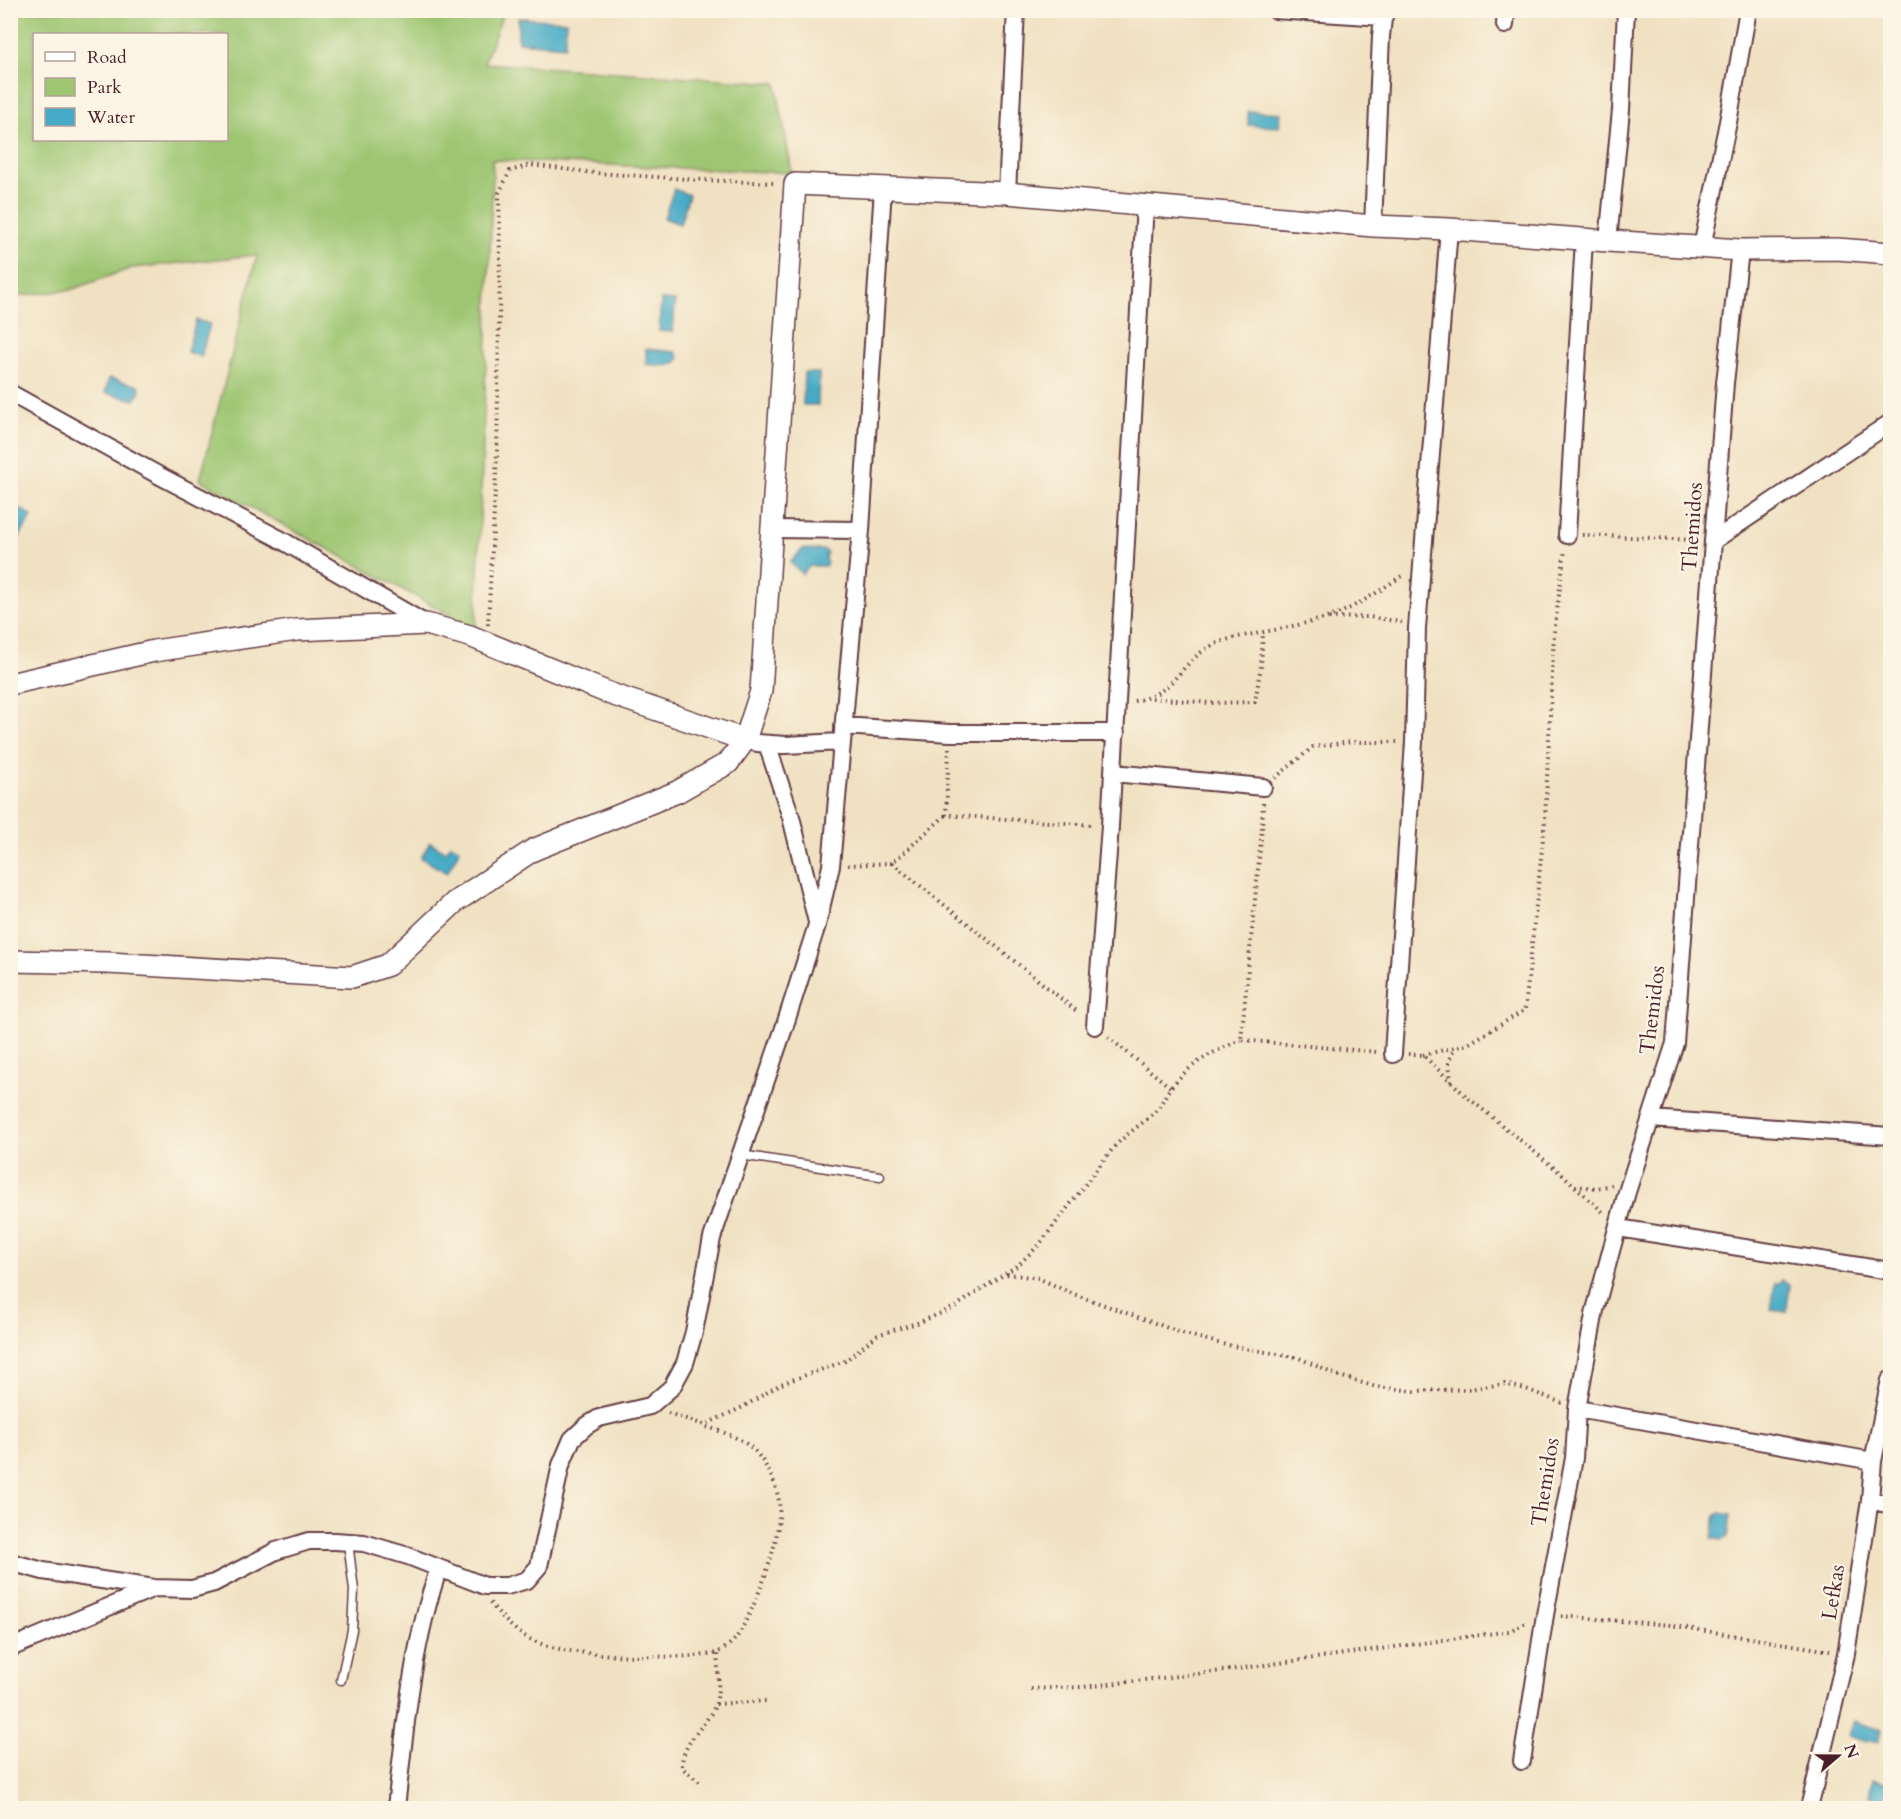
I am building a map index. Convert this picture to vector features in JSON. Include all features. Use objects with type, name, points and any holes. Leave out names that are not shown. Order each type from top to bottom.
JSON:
[{"type":"street","points":[[1007,192],[1016,10]]},
{"type":"street","points":[[1275,10],[1384,14],[1373,226]]},
{"type":"street","points":[[1608,241],[1621,110],[1626,10]]},
{"type":"street","points":[[1702,247],[1748,10]]},
{"type":"street","points":[[10,961],[108,963],[352,977],[388,965],[455,902],[533,850],[677,792],[728,763],[745,740],[761,691],[795,184],[1007,192],[1373,226],[1449,229],[1702,247],[1837,249],[1890,253]]},
{"type":"street","points":[[10,1562],[43,1570],[154,1587],[192,1589],[214,1583],[276,1551],[309,1541],[348,1542],[364,1543],[385,1549],[485,1586],[507,1586],[527,1580],[539,1566],[561,1465],[572,1439],[599,1418],[650,1406],[672,1387],[685,1363],[694,1332],[712,1238],[817,926],[831,866],[861,530],[883,188]]},
{"type":"street","points":[[1095,1026],[1116,733],[1145,204]]},
{"type":"street","points":[[1393,1054],[1414,742],[1421,563],[1449,229]]},
{"type":"street","points":[[1567,535],[1584,239]]},
{"type":"street","name":"Themidos","points":[[1522,1761],[1545,1615],[1574,1458],[1577,1409],[1595,1310],[1627,1192],[1636,1170],[1675,1043],[1725,383],[1740,249]]},
{"type":"street","points":[[10,393],[159,476],[278,538],[426,624],[470,636],[611,694],[745,740],[766,744],[842,734],[1116,733]]},
{"type":"street","points":[[1713,541],[1890,423]]},
{"type":"street","points":[[771,529],[861,530]]},
{"type":"street","points":[[10,684],[154,651],[297,630],[426,624]]},
{"type":"street","points":[[766,744],[791,817],[817,926]]},
{"type":"street","points":[[1113,773],[1263,787]]},
{"type":"street","points":[[1651,1119],[1890,1136]]},
{"type":"street","points":[[1618,1228],[1890,1271]]},
{"type":"street","name":"Lefkas","points":[[1809,1809],[1846,1654],[1870,1500],[1873,1461],[1890,1380]]},
{"type":"street","points":[[1577,1409],[1873,1461]]},
{"type":"street","points":[[1870,1500],[1890,1505]]},
{"type":"street","points":[[396,1809],[409,1696],[426,1605],[439,1568]]},
{"type":"street","points":[[10,1648],[154,1587]]},
{"type":"lane","points":[[740,1155],[880,1176]]},
{"type":"lane","points":[[341,1680],[352,1630],[354,1590],[348,1542]]},
{"type":"path","points":[[487,644],[497,454],[501,258],[499,194],[510,171],[530,165],[595,173],[690,180],[795,184]]},
{"type":"path","points":[[704,1425],[743,1407],[781,1384],[845,1361],[877,1335],[920,1322],[953,1308],[1006,1274],[1039,1245],[1114,1147],[1128,1132],[1154,1113],[1165,1099],[1170,1087],[1197,1061],[1242,1040],[1423,1055],[1468,1044],[1525,1010],[1530,981],[1545,820],[1554,633],[1567,535],[1713,541]]},
{"type":"path","points":[[1326,618],[1377,593],[1421,563]]},
{"type":"path","points":[[1151,698],[1173,682],[1201,652],[1225,639],[1263,633],[1326,618],[1369,617],[1401,621],[1417,628]]},
{"type":"path","points":[[1116,705],[1151,698],[1210,703],[1256,702],[1263,633]]},
{"type":"path","points":[[831,866],[892,863],[946,814],[950,733]]},
{"type":"path","points":[[1242,1040],[1262,829],[1263,787],[1313,747],[1351,742],[1414,742]]},
{"type":"path","points":[[946,814],[1110,826]]},
{"type":"path","points":[[892,863],[1170,1087]]},
{"type":"path","points":[[1451,1082],[1449,1063],[1454,1047]]},
{"type":"path","points":[[1423,1055],[1451,1082],[1575,1186],[1618,1228]]},
{"type":"path","points":[[1575,1186],[1598,1188],[1616,1185],[1636,1170]]},
{"type":"path","points":[[1006,1274],[1038,1278],[1071,1293],[1185,1334],[1222,1344],[1299,1359],[1336,1375],[1376,1387],[1415,1391],[1469,1389],[1504,1384],[1526,1389],[1577,1409]]},
{"type":"path","points":[[472,1580],[509,1626],[534,1641],[565,1650],[621,1655],[700,1656],[717,1653],[734,1640],[760,1591],[777,1534],[779,1502],[772,1476],[758,1453],[733,1436],[650,1406]]},
{"type":"path","points":[[1030,1689],[1083,1687],[1222,1671],[1509,1631],[1545,1615],[1669,1625],[1846,1654]]},
{"type":"path","points":[[699,1782],[682,1768],[681,1756],[716,1704],[717,1653]]},
{"type":"path","points":[[716,1704],[767,1701]]},
{"type":"green space","points":[[11,11],[504,11],[484,63],[776,83],[792,173],[492,160],[476,629],[200,480],[257,255],[132,268],[70,290],[15,296],[11,305]]},
{"type":"water","points":[[518,18],[566,21],[565,46],[518,42]]},
{"type":"water","points":[[1248,111],[1281,113],[1279,127],[1248,125]]},
{"type":"water","points":[[674,189],[689,195],[680,224],[664,218]]},
{"type":"water","points":[[661,300],[675,301],[673,332],[659,331]]},
{"type":"water","points":[[196,320],[210,324],[201,357],[187,352]]},
{"type":"water","points":[[646,349],[676,352],[679,359],[668,365],[646,364]]},
{"type":"water","points":[[804,373],[819,373],[818,405],[803,405]]},
{"type":"water","points":[[109,378],[140,386],[135,400],[105,393]]},
{"type":"water","points":[[17,507],[32,516],[19,538],[11,533],[11,519]]},
{"type":"water","points":[[803,549],[824,550],[827,552],[825,558],[827,564],[810,566],[802,574],[790,562]]},
{"type":"water","points":[[430,842],[446,852],[451,844],[460,849],[447,873],[421,858]]},
{"type":"water","points":[[1782,1280],[1790,1286],[1786,1312],[1771,1310],[1775,1283],[1779,1284]]},
{"type":"water","points":[[1720,1513],[1731,1515],[1728,1537],[1721,1540],[1712,1538],[1716,1516]]},
{"type":"water","points":[[1853,1721],[1882,1730],[1878,1742],[1871,1740],[1867,1742],[1848,1736]]},
{"type":"water","points":[[1872,1779],[1890,1785],[1890,1803],[1869,1796]]}]
